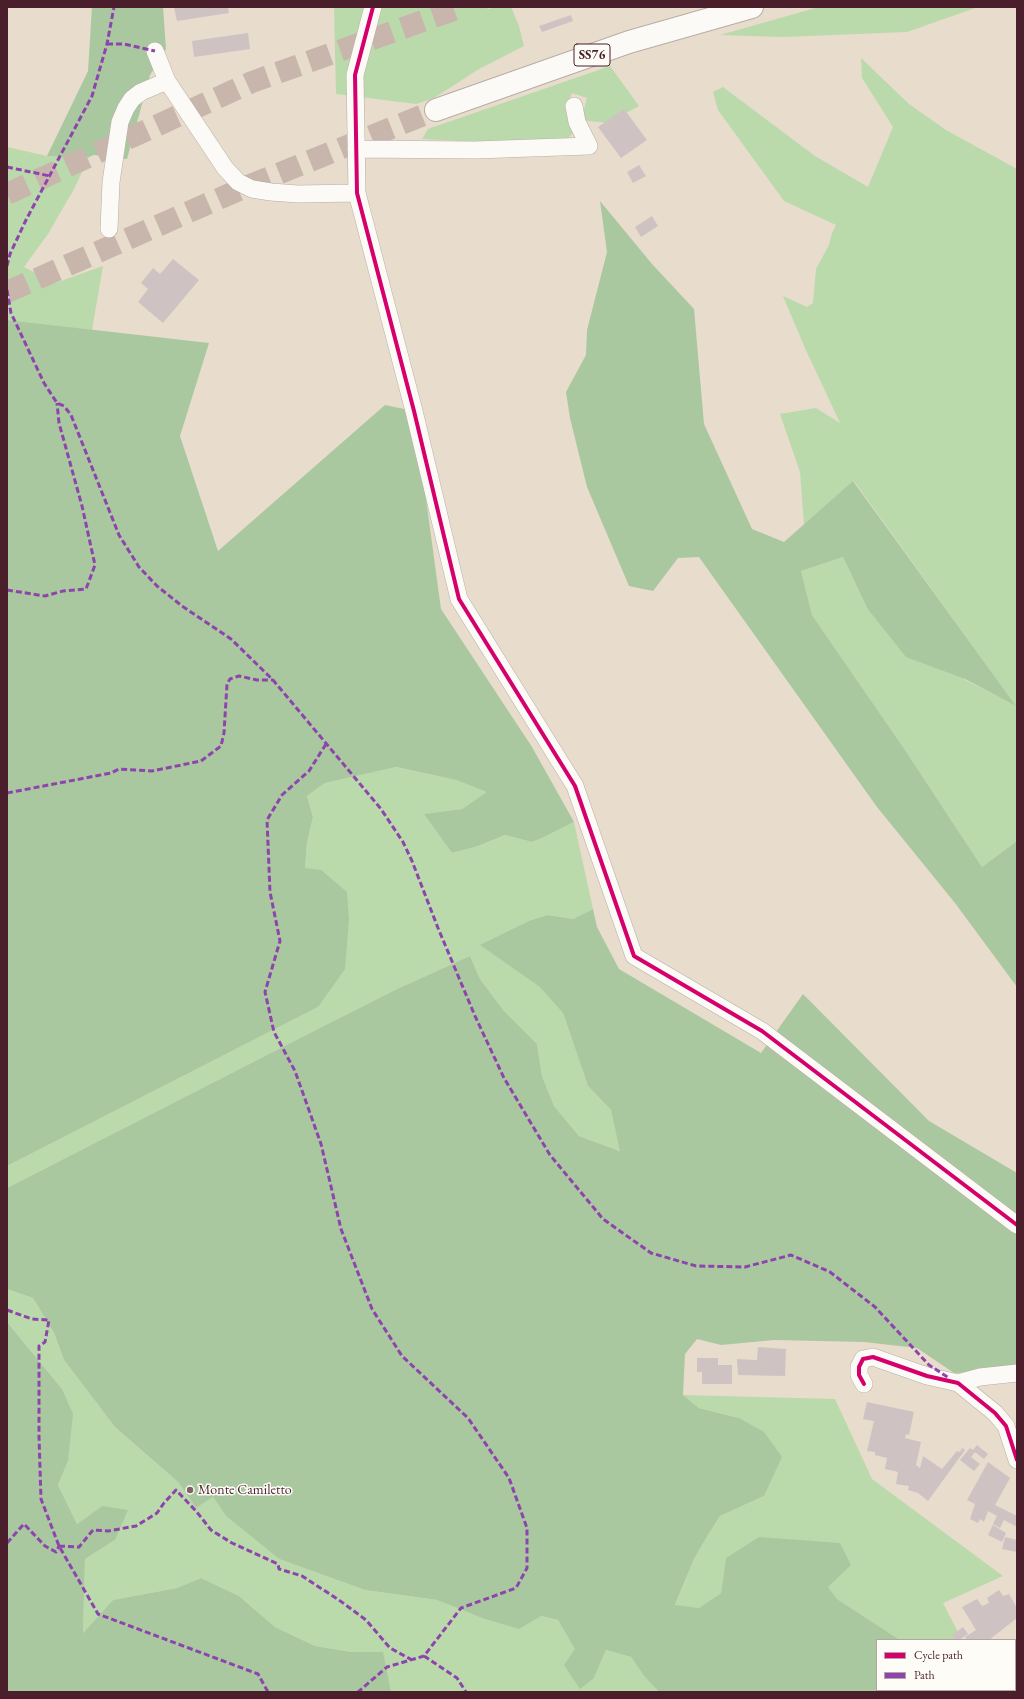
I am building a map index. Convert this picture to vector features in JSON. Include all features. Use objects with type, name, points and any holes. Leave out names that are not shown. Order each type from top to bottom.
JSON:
[{"type":"highway","name":"SS76","points":[[436,110],[629,42],[752,7]]},
{"type":"street","points":[[373,7],[355,75],[357,193],[414,411],[459,599],[575,786],[634,956],[762,1031],[1017,1225]]},
{"type":"street","points":[[155,50],[167,81],[225,168],[238,182],[252,189],[271,192],[298,194],[357,193]]},
{"type":"street","points":[[109,229],[111,182],[120,122],[132,99],[141,92],[167,81]]},
{"type":"street","points":[[356,149],[475,150],[589,146],[577,122],[574,106]]},
{"type":"street","points":[[864,1384],[859,1375],[859,1366],[864,1359],[873,1357],[927,1376],[958,1384],[995,1413],[1006,1426],[1017,1460]]},
{"type":"street","points":[[958,1384],[980,1377],[1017,1373]]},
{"type":"green space","points":[[92,7],[163,7],[166,49],[150,75],[127,159],[94,155],[89,157],[47,156],[88,71]]},
{"type":"green space","points":[[334,7],[483,7],[489,9],[495,7],[511,7],[519,26],[524,46],[479,69],[434,98],[416,104],[336,94]]},
{"type":"green space","points":[[819,7],[978,7],[907,32],[783,37],[720,35]]},
{"type":"green space","points":[[861,58],[909,104],[946,130],[1017,169],[1017,841],[982,867],[903,747],[812,615],[801,571],[843,557],[867,608],[965,680],[1015,705],[854,481],[804,525],[800,472],[780,414],[816,408],[840,423],[805,348],[783,296],[807,307],[813,303],[816,269],[829,245],[836,225],[784,201],[718,110],[713,92],[723,87],[815,156],[868,187],[893,127],[862,78]]},
{"type":"green space","points":[[610,66],[639,106],[607,123],[581,120],[587,98],[572,93],[565,109],[576,130],[563,143],[476,142],[422,139],[428,129]]},
{"type":"green space","points":[[7,147],[47,156],[89,157],[74,189],[48,234],[24,267],[55,283],[103,266],[92,330],[7,320]]},
{"type":"green space","points":[[600,201],[652,264],[694,309],[704,424],[752,529],[784,542],[853,481],[1016,706],[965,679],[906,657],[867,608],[843,557],[801,571],[812,615],[903,747],[982,867],[1017,841],[1017,987],[955,903],[877,807],[699,557],[678,558],[653,591],[629,586],[587,487],[570,418],[566,392],[586,355],[587,330],[607,252]]},
{"type":"green space","points":[[7,320],[209,343],[180,436],[218,551],[385,405],[414,411],[441,609],[532,747],[574,822],[532,842],[505,835],[478,846],[452,853],[424,814],[462,809],[487,792],[456,780],[396,767],[325,783],[307,796],[313,817],[307,843],[305,868],[321,870],[347,892],[349,919],[345,969],[318,1007],[7,1166]]},
{"type":"green space","points":[[395,767],[456,780],[488,792],[462,809],[425,814],[452,853],[478,846],[505,835],[532,842],[574,822],[593,909],[573,919],[548,915],[481,945],[541,987],[563,1013],[588,1086],[611,1110],[621,1151],[579,1136],[554,1106],[542,1076],[537,1044],[504,1011],[480,979],[470,956],[395,990],[7,1188],[7,1166],[318,1007],[305,868],[307,843],[313,817],[307,796],[325,783]]},
{"type":"green space","points":[[593,909],[597,927],[619,969],[761,1053],[803,994],[929,1121],[1017,1173],[1017,1371],[954,1373],[917,1348],[864,1342],[774,1340],[721,1345],[697,1339],[685,1354],[683,1395],[699,1408],[739,1418],[764,1432],[782,1457],[764,1496],[720,1516],[694,1559],[675,1605],[699,1608],[721,1593],[726,1558],[759,1537],[840,1543],[851,1565],[828,1587],[837,1599],[898,1639],[876,1639],[876,1691],[927,1691],[659,1692],[644,1676],[631,1657],[606,1650],[594,1678],[580,1689],[564,1665],[575,1649],[558,1620],[541,1616],[519,1629],[482,1618],[437,1600],[365,1590],[279,1559],[226,1516],[213,1497],[196,1508],[178,1482],[115,1427],[64,1360],[54,1333],[33,1298],[7,1289],[7,1188],[395,990],[470,956],[480,979],[504,1011],[537,1044],[542,1076],[554,1106],[579,1136],[620,1151],[611,1110],[588,1086],[563,1013],[540,987],[480,945],[529,921],[548,915],[573,919]]},
{"type":"green space","points":[[7,1289],[33,1298],[54,1333],[64,1360],[115,1427],[178,1482],[196,1508],[213,1497],[226,1516],[279,1559],[365,1590],[437,1600],[482,1618],[541,1616],[558,1620],[594,1678],[606,1650],[631,1657],[644,1676],[659,1692],[391,1692],[382,1652],[352,1652],[315,1646],[275,1627],[239,1596],[201,1578],[177,1588],[113,1600],[83,1633],[85,1559],[115,1540],[102,1506],[77,1524],[58,1485],[68,1461],[62,1389],[7,1322]]},
{"type":"green space","points":[[7,1322],[62,1389],[73,1414],[68,1461],[58,1485],[77,1524],[102,1506],[128,1510],[115,1540],[85,1559],[83,1633],[113,1600],[177,1588],[201,1578],[239,1596],[275,1627],[315,1646],[352,1652],[383,1652],[391,1692],[7,1692]]},
{"type":"green space","points":[[683,1395],[835,1399],[872,1479],[1003,1576],[943,1603],[961,1639],[898,1639],[837,1599],[827,1587],[850,1565],[726,1558],[721,1593],[699,1608],[675,1606],[694,1559],[720,1516],[764,1496],[739,1418],[699,1408]]},
{"type":"green space","points":[[990,1691],[990,1692],[922,1692]]},
{"type":"building","points":[[174,7],[228,7],[229,13],[177,21]]},
{"type":"building","points":[[571,15],[573,21],[542,32],[539,26]]},
{"type":"building","points":[[248,33],[250,49],[194,57],[192,41]]},
{"type":"building","points":[[624,109],[647,140],[621,158],[598,127]]},
{"type":"building","points":[[639,165],[646,176],[633,183],[627,172]]},
{"type":"building","points":[[652,216],[658,226],[641,237],[635,227]]},
{"type":"building","points":[[173,259],[199,280],[163,323],[138,302],[148,289],[141,283],[153,268],[160,274]]},
{"type":"building","points":[[758,1347],[786,1349],[785,1376],[738,1375],[737,1359],[757,1360]]},
{"type":"building","points":[[697,1358],[718,1358],[718,1365],[732,1365],[732,1384],[702,1384],[702,1372],[697,1372]]},
{"type":"building","points":[[867,1402],[914,1412],[909,1435],[906,1434],[905,1438],[921,1442],[916,1465],[920,1468],[923,1456],[942,1469],[957,1451],[960,1452],[962,1448],[965,1450],[928,1501],[918,1493],[908,1490],[909,1486],[896,1484],[898,1472],[885,1469],[887,1458],[875,1455],[875,1452],[867,1451],[874,1421],[863,1419]]},
{"type":"building","points":[[977,1445],[988,1454],[984,1459],[975,1452],[971,1457],[980,1464],[974,1471],[960,1460],[970,1448],[973,1450]]},
{"type":"building","points":[[988,1462],[1010,1478],[995,1505],[1017,1516],[1017,1527],[1004,1520],[1000,1528],[993,1524],[997,1516],[988,1511],[984,1522],[980,1519],[978,1523],[970,1519],[975,1504],[967,1500]]},
{"type":"building","points":[[993,1525],[1006,1533],[1002,1542],[988,1535]]},
{"type":"building","points":[[1005,1537],[1017,1540],[1017,1552],[1002,1549]]},
{"type":"building","points":[[999,1590],[1003,1596],[1009,1594],[1017,1608],[1017,1618],[990,1639],[966,1639],[965,1637],[976,1630],[962,1607],[977,1599],[982,1606],[989,1603],[987,1598]]},
{"type":"building","points":[[963,1627],[968,1634],[960,1639],[954,1639],[952,1635]]},
{"type":"building","points":[[1016,1655],[1017,1657],[1016,1668]]},
{"type":"tunnel","points":[[7,194],[252,82],[462,7]]},
{"type":"tunnel","points":[[7,292],[248,186],[436,110]]},
{"type":"marked path","points":[[7,266],[10,254],[26,220],[92,96],[107,44],[114,7]]},
{"type":"marked path","points":[[107,44],[124,44],[155,51]]},
{"type":"marked path","points":[[7,167],[50,176]]},
{"type":"marked path","points":[[7,290],[11,313],[44,383],[57,403],[64,406],[71,415],[119,535],[139,567],[157,586],[182,606],[231,639],[273,680],[381,809],[403,842],[412,861],[475,1016],[504,1078],[550,1155],[603,1219],[651,1253],[696,1266],[745,1267],[791,1255],[830,1272],[875,1307],[929,1365],[949,1378]]},
{"type":"marked path","points":[[7,590],[45,596],[63,591],[86,589],[95,565],[82,506],[59,423],[57,403]]},
{"type":"marked path","points":[[7,793],[111,773],[119,769],[152,771],[201,761],[221,746],[224,733],[227,684],[230,679],[239,676],[257,680],[273,680]]},
{"type":"marked path","points":[[326,744],[309,771],[282,795],[267,820],[270,892],[280,941],[265,992],[274,1032],[295,1071],[321,1144],[341,1229],[372,1309],[402,1356],[468,1418],[509,1478],[527,1528],[527,1568],[516,1588],[461,1608],[424,1656],[387,1667],[358,1692]]},
{"type":"marked path","points":[[7,1310],[32,1319],[49,1320],[45,1342],[39,1346],[41,1499],[59,1546],[98,1614],[258,1674],[268,1692]]},
{"type":"marked path","points":[[59,1546],[79,1547],[93,1530],[108,1531],[136,1526],[157,1513],[176,1490],[196,1511],[211,1530],[232,1543],[278,1564],[279,1569],[302,1576],[366,1620],[390,1648],[412,1660]]},
{"type":"marked path","points":[[7,1543],[24,1524],[45,1546],[56,1552],[59,1546]]},
{"type":"marked path","points":[[424,1656],[457,1678],[466,1692]]},
{"type":"cycle path","points":[[373,7],[355,75],[357,193],[414,411],[459,599],[575,786],[634,956],[762,1031],[1017,1225]]},
{"type":"cycle path","points":[[864,1384],[859,1375],[859,1367],[863,1359],[873,1357],[927,1376],[958,1383],[995,1413],[1006,1426],[1017,1460]]},
{"type":"place","name":"Monte Camiletto","points":[[190,1490]]}]
